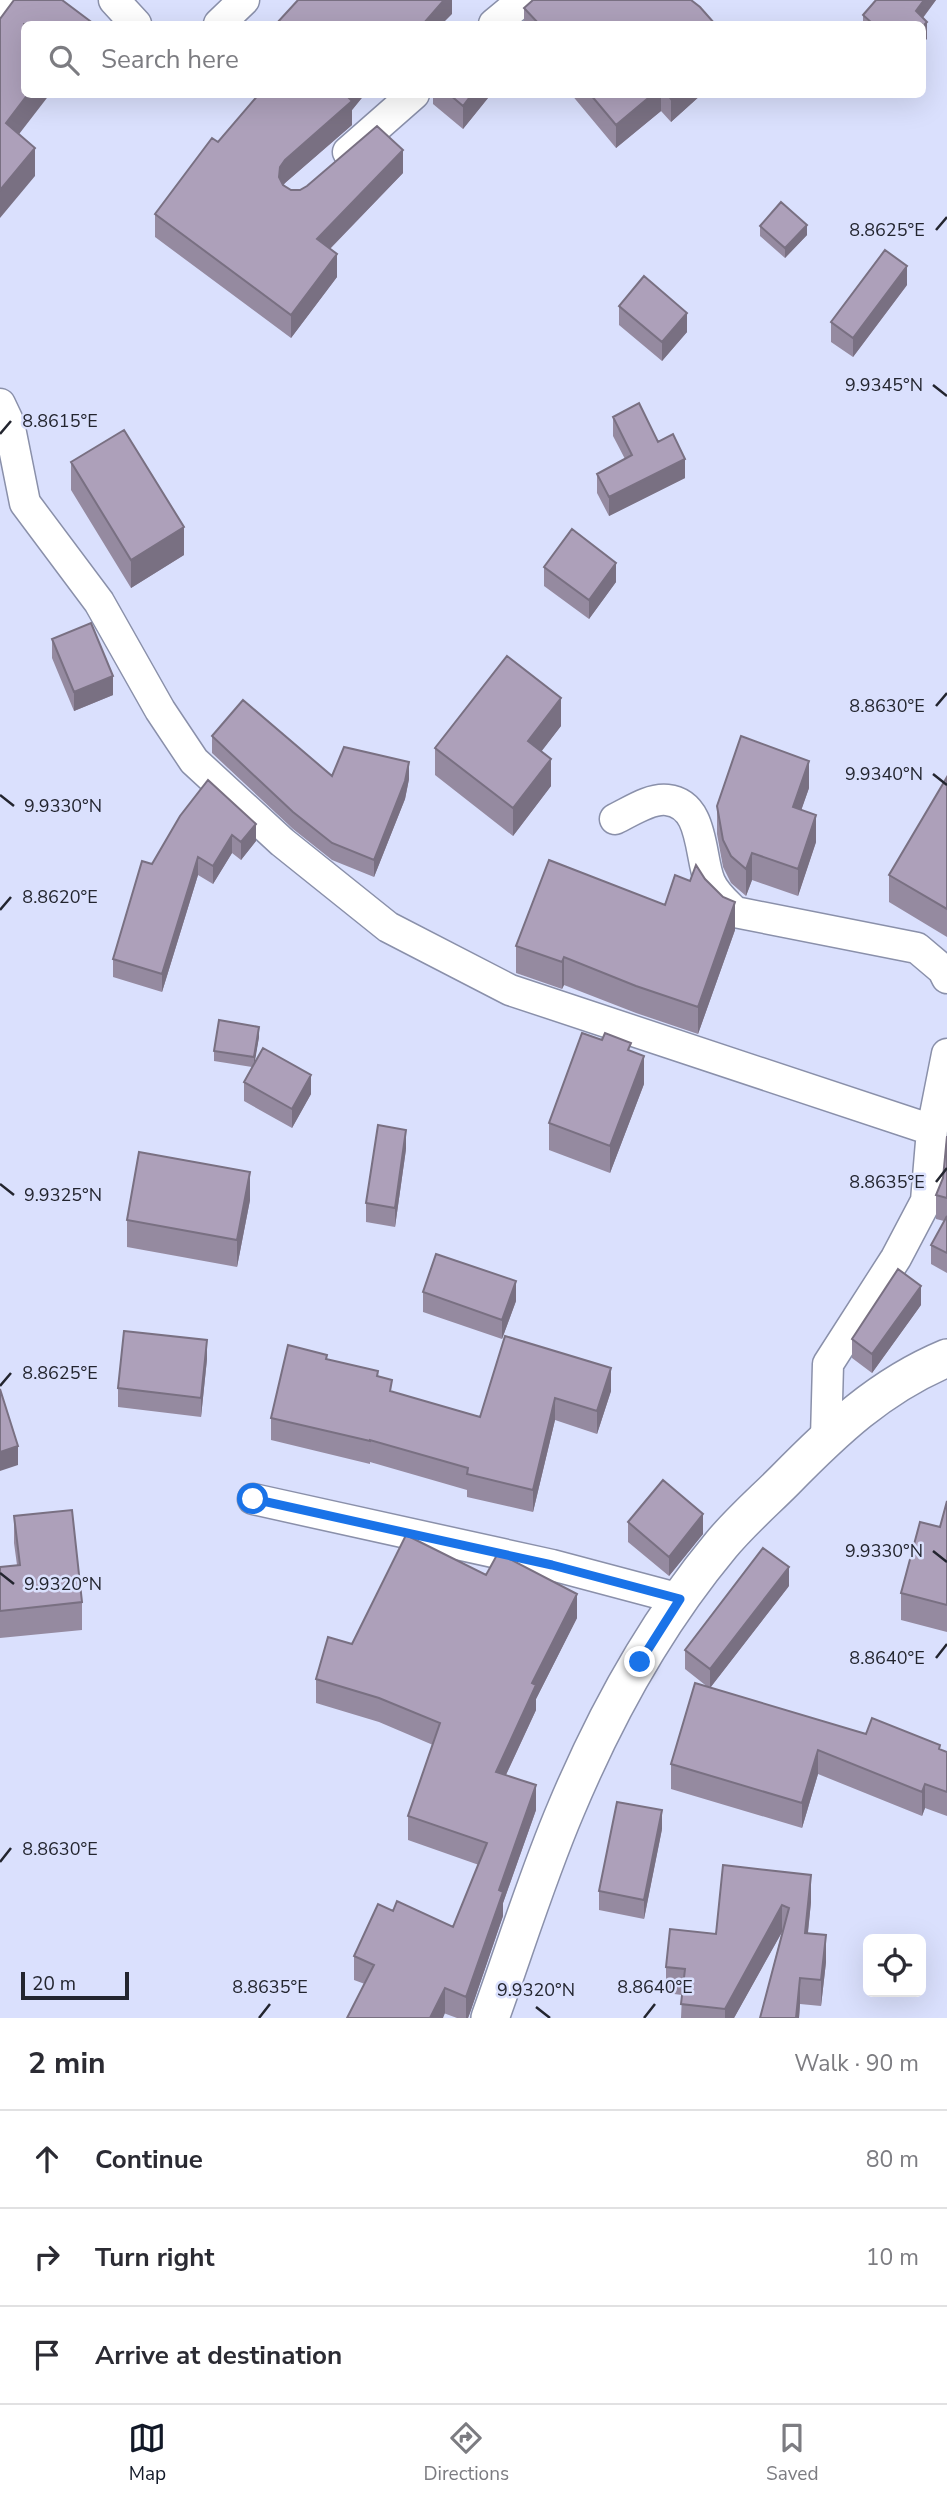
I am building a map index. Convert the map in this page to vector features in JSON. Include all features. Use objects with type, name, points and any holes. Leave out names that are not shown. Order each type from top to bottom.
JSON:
[{"type":"street","points":[[114,0],[133,21]]},
{"type":"street","points":[[222,21],[244,0]]},
{"type":"street","points":[[498,21],[523,0]]},
{"type":"street","points":[[326,170],[409,98]]},
{"type":"street","points":[[0,404],[9,423],[25,503],[99,602],[160,710],[194,761],[282,842],[388,927],[510,990],[932,1130]]},
{"type":"street","points":[[615,819],[653,801],[668,800],[682,807],[695,820],[710,882],[735,912],[917,948],[943,970],[947,978]]},
{"type":"street","points":[[826,1438],[828,1364],[895,1258],[926,1201],[932,1130],[947,1054]]},
{"type":"street","points":[[490,2018],[565,1810],[599,1736],[640,1662],[680,1599],[722,1544],[826,1438],[869,1401],[905,1377],[947,1358]]},
{"type":"street","points":[[253,1499],[552,1565],[680,1599]]},
{"type":"building","points":[[14,0],[62,0],[90,21],[21,21],[21,98],[25,98],[6,123],[35,148],[0,190],[0,19]]},
{"type":"building","points":[[298,0],[444,0],[426,21],[279,21]]},
{"type":"building","points":[[533,0],[691,0],[712,21],[536,21],[524,8]]},
{"type":"building","points":[[876,0],[924,0],[916,11],[926,21],[870,21],[863,15]]},
{"type":"building","points":[[256,98],[349,98],[352,101],[285,160],[280,167],[279,177],[283,185],[291,190],[300,190],[307,186],[377,126],[403,150],[317,239],[337,254],[291,315],[155,214],[212,138],[218,142]]},
{"type":"building","points":[[454,98],[469,98],[463,106]]},
{"type":"building","points":[[593,98],[648,98],[616,125]]},
{"type":"building","points":[[781,202],[807,225],[785,248],[760,226]]},
{"type":"building","points":[[885,250],[907,266],[853,338],[831,322]]},
{"type":"building","points":[[644,276],[687,313],[662,342],[619,306]]},
{"type":"building","points":[[639,403],[658,442],[673,434],[685,459],[609,497],[597,474],[632,455],[613,417]]},
{"type":"building","points":[[124,430],[184,527],[131,560],[71,462]]},
{"type":"building","points":[[572,529],[616,563],[589,600],[544,567]]},
{"type":"building","points":[[91,623],[113,676],[74,692],[52,639]]},
{"type":"building","points":[[507,656],[561,698],[528,741],[551,759],[513,808],[435,748]]},
{"type":"building","points":[[243,700],[332,776],[344,747],[409,762],[405,781],[374,860],[332,843],[293,812],[212,736]]},
{"type":"building","points":[[741,736],[809,761],[793,807],[816,815],[798,869],[752,853],[746,869],[731,856],[723,840],[717,806]]},
{"type":"building","points":[[947,777],[947,909],[889,875]]},
{"type":"building","points":[[208,780],[256,824],[241,842],[232,835],[213,866],[198,857],[162,974],[113,959],[142,861],[152,864],[180,816]]},
{"type":"building","points":[[549,860],[665,905],[675,875],[690,881],[696,865],[705,879],[723,897],[735,902],[698,1007],[564,957],[562,962],[516,946]]},
{"type":"building","points":[[219,1020],[259,1027],[254,1057],[214,1051]]},
{"type":"building","points":[[582,1033],[602,1040],[605,1033],[631,1043],[628,1050],[644,1056],[610,1146],[549,1123]]},
{"type":"building","points":[[263,1048],[311,1075],[292,1109],[244,1082]]},
{"type":"building","points":[[378,1125],[406,1130],[395,1208],[366,1203]]},
{"type":"building","points":[[947,1136],[947,1198],[936,1195],[943,1178]]},
{"type":"building","points":[[139,1152],[250,1172],[237,1240],[127,1220]]},
{"type":"building","points":[[947,1216],[947,1253],[931,1245]]},
{"type":"building","points":[[436,1254],[516,1281],[502,1320],[423,1292]]},
{"type":"building","points":[[898,1269],[921,1286],[872,1354],[852,1339]]},
{"type":"building","points":[[124,1331],[207,1340],[201,1398],[118,1388]]},
{"type":"building","points":[[505,1336],[611,1368],[597,1411],[555,1398],[533,1490],[467,1474],[468,1468],[370,1440],[271,1418],[288,1345],[327,1355],[326,1359],[378,1371],[377,1376],[392,1380],[390,1391],[480,1417]]},
{"type":"building","points":[[0,1389],[18,1446],[0,1452]]},
{"type":"building","points":[[663,1480],[703,1514],[669,1557],[628,1522]]},
{"type":"building","points":[[947,1501],[947,1605],[901,1593],[920,1522],[940,1527]]},
{"type":"building","points":[[72,1510],[82,1602],[0,1611],[0,1567],[20,1565],[14,1516]]},
{"type":"building","points":[[406,1535],[486,1575],[498,1553],[577,1594],[532,1683],[536,1685],[496,1772],[536,1785],[499,1890],[503,1892],[466,1997],[445,1988],[430,2018],[347,2018],[374,1965],[354,1956],[378,1904],[393,1911],[397,1901],[453,1927],[487,1843],[408,1816],[440,1723],[379,1698],[316,1679],[328,1637],[352,1644]]},
{"type":"building","points":[[763,1548],[789,1567],[710,1669],[685,1650]]},
{"type":"building","points":[[695,1683],[866,1734],[872,1718],[940,1745],[939,1749],[947,1752],[947,1792],[925,1784],[922,1792],[818,1750],[802,1803],[671,1764]]},
{"type":"building","points":[[617,1802],[662,1810],[644,1900],[599,1891]]},
{"type":"building","points":[[723,1865],[811,1875],[805,1933],[826,1935],[821,1980],[800,1978],[796,2018],[760,2018],[789,1908],[782,1905],[725,2009],[681,2004],[685,1969],[666,1967],[670,1929],[716,1934]]},
{"type":"route","points":[[253,1499],[552,1565],[680,1599],[640,1662]]}]
